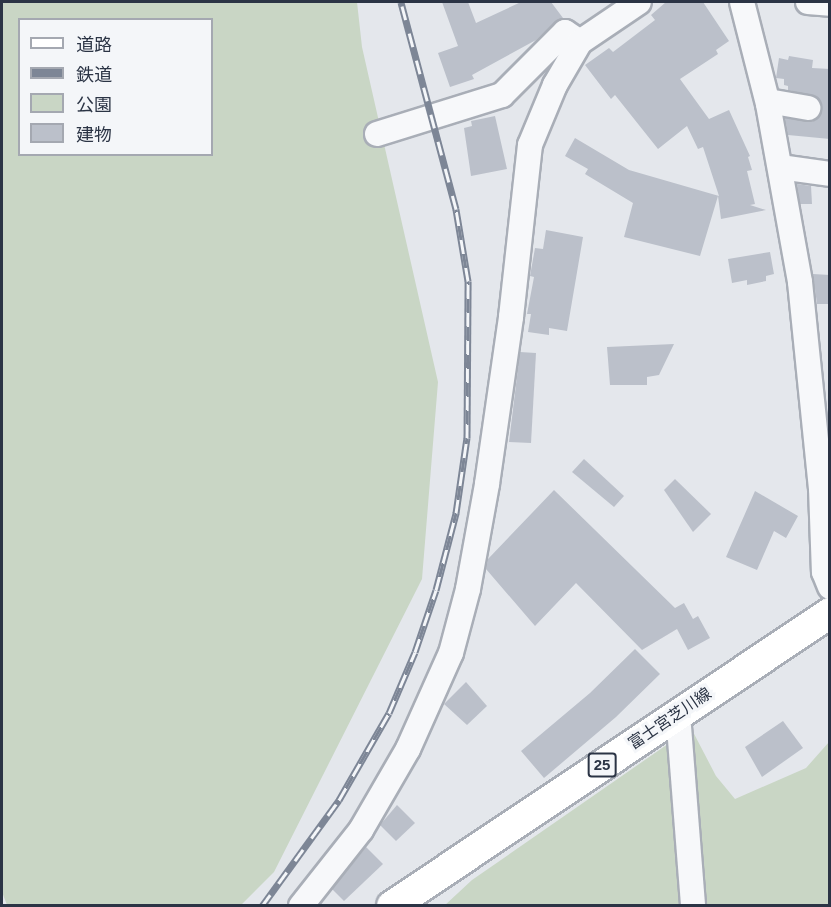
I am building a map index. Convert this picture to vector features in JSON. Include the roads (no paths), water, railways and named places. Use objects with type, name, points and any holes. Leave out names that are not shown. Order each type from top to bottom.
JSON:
[{"type":"main road","name":"富士宮芝川線","points":[[392,906],[418,897],[678,714],[821,619]]},
{"type":"street","points":[[301,906],[361,830],[408,749],[451,653],[468,589],[487,484],[511,317],[530,145],[555,85],[580,42],[639,2]]},
{"type":"street","points":[[742,2],[768,101],[800,282],[821,488],[824,573],[830,587]]},
{"type":"street","points":[[808,2],[830,4]]},
{"type":"street","points":[[377,134],[502,95],[565,32],[580,42]]},
{"type":"street","points":[[768,101],[808,108]]},
{"type":"street","points":[[780,167],[830,174]]},
{"type":"street","points":[[678,714],[693,906]]},
{"type":"railway","points":[[262,906],[339,800],[389,713],[415,652],[436,590],[456,513],[467,438],[468,281],[456,209],[401,2]]}]
